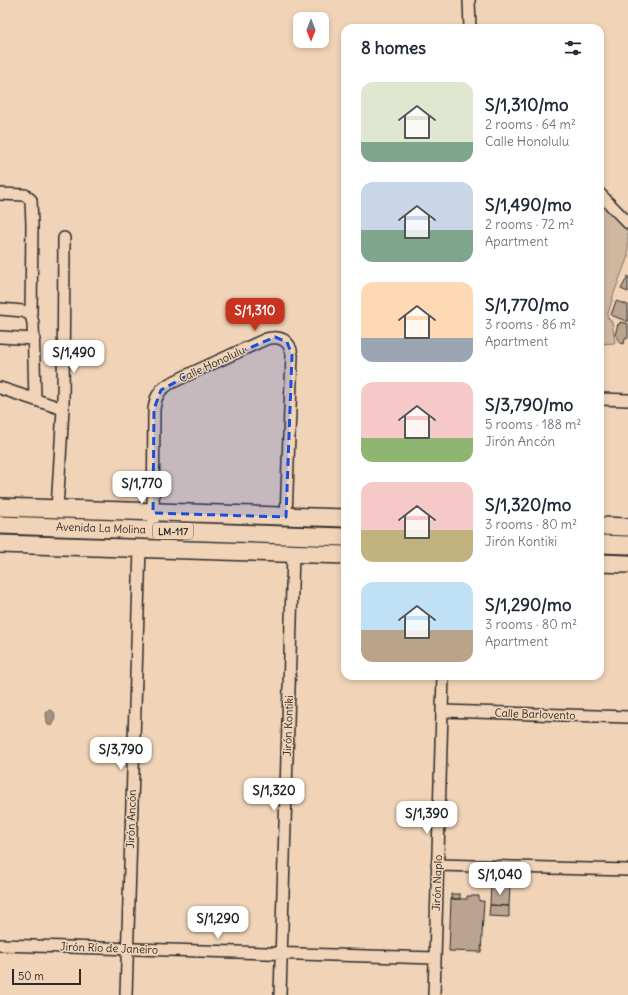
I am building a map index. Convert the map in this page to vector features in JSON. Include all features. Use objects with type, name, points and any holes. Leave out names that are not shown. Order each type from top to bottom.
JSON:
[{"type":"main road","name":"Avenida La Molina","points":[[0,507],[153,513],[286,510],[341,517]]},
{"type":"main road","name":"Avenida La Molina","points":[[0,525],[341,537]]},
{"type":"main road","points":[[604,526],[628,527]]},
{"type":"main road","name":"Avenida La Molina","points":[[0,544],[341,555]]},
{"type":"main road","points":[[604,544],[628,545]]},
{"type":"main road","points":[[604,563],[628,564]]},
{"type":"street","points":[[470,0],[470,24]]},
{"type":"street","points":[[0,194],[25,195],[31,200],[31,315],[34,338],[35,399]]},
{"type":"street","points":[[604,198],[628,223]]},
{"type":"street","points":[[57,509],[62,409],[64,238]]},
{"type":"street","points":[[0,309],[23,311],[31,315]]},
{"type":"street","points":[[0,337],[34,338]]},
{"type":"street","name":"Calle Honolulu","points":[[153,530],[154,404],[161,390],[169,384],[194,372],[266,339],[275,337],[287,342],[292,350],[286,510]]},
{"type":"street","points":[[0,388],[62,409]]},
{"type":"street","points":[[604,399],[628,400]]},
{"type":"street","name":"Jirón Ancón","points":[[126,995],[140,548]]},
{"type":"street","name":"Jirón Kontiki","points":[[280,995],[293,553]]},
{"type":"street","name":"Jirón Naplo","points":[[434,995],[443,680]]},
{"type":"street","name":"Calle Barlovento","points":[[442,711],[628,717]]},
{"type":"street","points":[[438,865],[628,870]]},
{"type":"street","name":"Jirón Río de Janeiro","points":[[0,945],[435,958]]},
{"type":"highlighted area","points":[[275,337],[287,342],[292,355],[286,517],[153,513],[154,409],[161,390],[194,372]]},
{"type":"shaded area","points":[[604,206],[628,232],[628,256],[607,317],[612,322],[615,343],[604,344]]},
{"type":"shaded area","points":[[49,710],[53,711],[55,714],[54,723],[52,726],[48,725],[47,721],[46,713]]},
{"type":"building","points":[[628,276],[628,292],[621,289]]},
{"type":"building","points":[[616,301],[628,305],[628,322],[611,315]]},
{"type":"building","points":[[620,322],[628,324],[628,337],[627,339],[625,338],[624,344],[618,342],[619,339],[617,339],[617,336],[615,335]]},
{"type":"building","points":[[491,885],[510,886],[509,906],[490,905]]},
{"type":"building","points":[[451,894],[460,894],[460,899],[451,899]]},
{"type":"building","points":[[467,896],[479,896],[479,901],[484,901],[481,952],[449,951],[451,899],[467,899]]},
{"type":"building","points":[[490,905],[509,906],[509,917],[489,916]]}]
